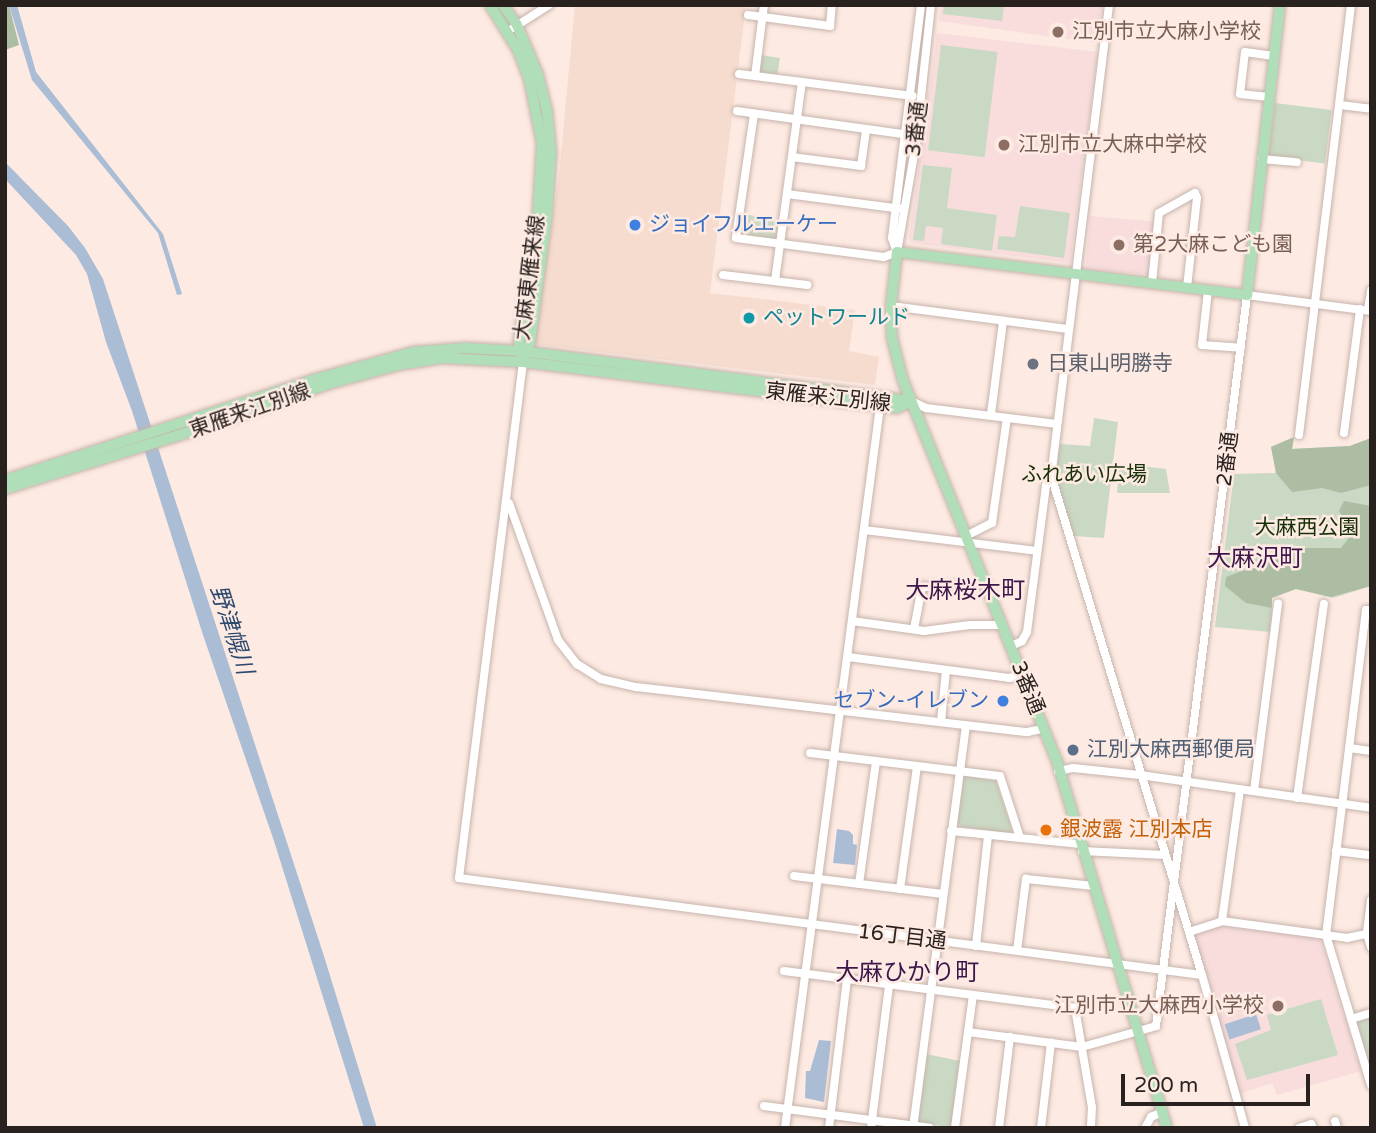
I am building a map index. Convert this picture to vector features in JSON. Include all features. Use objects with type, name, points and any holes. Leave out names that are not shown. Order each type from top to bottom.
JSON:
[{"type":"main road","name":"大麻東雁来線","points":[[490,5],[513,28]]},
{"type":"main road","name":"大麻東雁来線","points":[[503,5],[529,78],[542,149],[538,213],[519,342],[523,355]]},
{"type":"main road","name":"2番通","points":[[1247,295],[1280,5]]},
{"type":"main road","points":[[897,252],[1247,295]]},
{"type":"main road","name":"3番通","points":[[897,252],[891,306],[894,350],[911,401],[1044,729],[1167,1128]]},
{"type":"main road","name":"東雁来江別線","points":[[5,489],[183,422],[396,355],[465,348],[911,401]]},
{"type":"main road","name":"東雁来江別線","points":[[5,480],[187,433],[328,384],[398,365],[441,358],[523,355],[880,406],[897,408],[911,401]]},
{"type":"street","points":[[513,28],[549,5]]},
{"type":"street","points":[[755,76],[764,5]]},
{"type":"street","points":[[748,15],[830,26],[832,5]]},
{"type":"street","name":"3番通","points":[[897,252],[892,238],[921,5]]},
{"type":"street","name":"3番通","points":[[897,252],[917,136],[931,5]]},
{"type":"street","points":[[1011,646],[1022,642],[1027,632],[1046,485],[1051,475],[1109,5]]},
{"type":"street","points":[[1299,435],[1352,5]]},
{"type":"street","points":[[1269,97],[1240,94],[1245,52],[1274,56]]},
{"type":"street","points":[[739,74],[921,97]]},
{"type":"street","points":[[775,282],[802,82]]},
{"type":"street","points":[[1340,105],[1371,109]]},
{"type":"street","points":[[737,111],[917,136]]},
{"type":"street","points":[[754,114],[736,239],[884,257],[897,252]]},
{"type":"street","points":[[792,157],[861,166],[866,129]]},
{"type":"street","points":[[1261,159],[1297,162]]},
{"type":"street","points":[[1152,283],[1159,213],[1195,193],[1198,198],[1187,287]]},
{"type":"street","points":[[787,194],[906,210]]},
{"type":"street","points":[[723,275],[807,285]]},
{"type":"street","points":[[1344,433],[1371,289]]},
{"type":"street","points":[[1208,290],[1202,345],[1241,348]]},
{"type":"street","points":[[1247,295],[1366,310]]},
{"type":"street","name":"2番通","points":[[1138,1031],[1156,1026],[1164,972],[1247,295]]},
{"type":"street","points":[[891,306],[1068,329]]},
{"type":"street","points":[[991,414],[1003,321]]},
{"type":"street","points":[[523,355],[508,489],[511,514],[558,639],[571,658],[584,670],[618,684],[1027,732],[1044,729]]},
{"type":"street","points":[[911,401],[926,408],[1057,424]]},
{"type":"street","points":[[785,1128],[880,406]]},
{"type":"street","points":[[967,539],[992,523],[1007,418]]},
{"type":"street","points":[[1051,475],[1175,884],[1245,1128]]},
{"type":"street","name":"16丁目通","points":[[508,489],[458,878],[1202,975]]},
{"type":"street","points":[[864,530],[967,539],[1037,551]]},
{"type":"street","points":[[914,629],[922,587],[985,584]]},
{"type":"street","points":[[1254,791],[1278,604]]},
{"type":"street","points":[[1297,798],[1324,604]]},
{"type":"street","points":[[1371,610],[1366,610],[1326,935],[1371,1085]]},
{"type":"street","points":[[852,621],[914,629],[1002,625]]},
{"type":"street","points":[[848,657],[1009,678],[1021,675]]},
{"type":"street","points":[[941,722],[946,670]]},
{"type":"street","points":[[913,1127],[966,725]]},
{"type":"street","points":[[1349,748],[1371,751]]},
{"type":"street","points":[[810,752],[1000,776],[1020,838]]},
{"type":"street","points":[[859,884],[876,761]]},
{"type":"street","points":[[900,889],[917,766]]},
{"type":"street","points":[[1058,771],[1073,768],[1140,775],[1371,808]]},
{"type":"street","points":[[1222,921],[1240,789]]},
{"type":"street","points":[[951,831],[1081,848],[1165,855]]},
{"type":"street","points":[[976,946],[988,835]]},
{"type":"street","points":[[1336,851],[1371,855]]},
{"type":"street","points":[[794,876],[943,894]]},
{"type":"street","points":[[1017,951],[1026,880],[1094,886]]},
{"type":"street","points":[[1371,900],[1371,947]]},
{"type":"street","points":[[1189,932],[1222,921],[1348,938],[1369,933]]},
{"type":"street","points":[[784,971],[1076,1008],[1091,1107],[1091,1128]]},
{"type":"street","points":[[829,1128],[847,979]]},
{"type":"street","points":[[871,1124],[889,985]]},
{"type":"street","points":[[955,1128],[973,995]]},
{"type":"street","points":[[1351,1019],[1371,1013]]},
{"type":"street","points":[[968,1032],[1082,1047],[1138,1031]]},
{"type":"street","points":[[999,1128],[1010,1037]]},
{"type":"street","points":[[1041,1128],[1051,1043]]},
{"type":"street","points":[[764,1106],[871,1124],[930,1128]]},
{"type":"street","points":[[1145,1128],[1151,1116],[1162,1112]]},
{"type":"street","points":[[1298,1128],[1311,1124],[1312,1128]]},
{"type":"shaded area","name":"ジョイフルエーケー","points":[[575,5],[746,5],[710,293],[855,310],[849,351],[879,357],[875,385],[534,344],[559,175]]},
{"type":"shaded area","name":"江別市立大麻小学校","points":[[941,5],[1102,5],[1097,43],[939,21]]},
{"type":"shaded area","name":"江別市立大麻中学校","points":[[937,33],[1098,52],[1070,263],[911,243],[909,238]]},
{"type":"shaded area","name":"第2大麻こども園","points":[[1090,216],[1154,222],[1149,274],[1085,269]]},
{"type":"shaded area","name":"江別市立大麻西小学校","points":[[1217,926],[1320,937],[1361,1071],[1277,1095],[1272,1083],[1240,1094],[1192,934]]},
{"type":"green space","points":[[5,5],[9,5],[19,45],[5,50]]},
{"type":"green space","points":[[944,5],[1004,5],[1002,21],[943,14]]},
{"type":"green space","points":[[941,45],[998,52],[985,157],[928,150]]},
{"type":"green space","points":[[760,55],[780,58],[777,76],[762,73],[758,69]]},
{"type":"green space","points":[[1275,103],[1332,110],[1325,164],[1268,157]]},
{"type":"green space","points":[[923,165],[952,168],[947,208],[997,215],[992,251],[941,244],[943,228],[926,226],[924,241],[913,240]]},
{"type":"green space","points":[[1020,206],[1070,213],[1064,258],[997,249],[999,236],[1015,237]]},
{"type":"green space","points":[[743,214],[779,220],[777,240],[749,236],[750,228],[742,227]]},
{"type":"green space","name":"ふれあい広場","points":[[1094,418],[1118,422],[1104,538],[1074,536],[1054,476],[1059,444],[1090,446]]},
{"type":"green space","name":"大麻西公園","points":[[1294,437],[1292,449],[1350,446],[1371,438],[1371,586],[1333,598],[1296,589],[1269,598],[1272,610],[1271,632],[1215,627],[1234,474],[1276,473],[1271,447]]},
{"type":"green space","points":[[1294,437],[1292,449],[1350,446],[1371,438],[1371,485],[1341,493],[1322,488],[1292,492],[1276,473],[1271,447]]},
{"type":"green space","points":[[1124,464],[1166,469],[1170,493],[1117,493],[1119,468]]},
{"type":"green space","points":[[1344,501],[1371,506],[1371,586],[1331,597],[1296,589],[1272,598],[1272,608],[1246,603],[1225,586],[1226,577],[1255,566],[1278,548],[1341,548],[1352,534],[1339,511]]},
{"type":"green space","points":[[965,776],[996,781],[1012,830],[1008,833],[962,827],[957,822],[961,779]]},
{"type":"green space","points":[[1321,999],[1338,1055],[1247,1080],[1235,1044],[1271,1030],[1267,1015]]},
{"type":"green space","points":[[1371,1017],[1371,1068],[1369,1069],[1355,1021]]},
{"type":"green space","points":[[926,1054],[960,1061],[951,1125],[946,1127],[918,1122]]},
{"type":"water","points":[[9,5],[17,5],[36,72],[163,234],[182,294],[177,295],[158,233],[32,80]]},
{"type":"water","points":[[5,162],[68,226],[103,279],[323,953],[377,1128],[364,1128],[274,841],[203,635],[132,411],[106,342],[87,274],[76,255],[5,179]]},
{"type":"water","points":[[837,829],[849,831],[853,835],[853,844],[857,845],[855,865],[833,863]]},
{"type":"water","points":[[1256,1014],[1261,1029],[1230,1039],[1225,1024]]},
{"type":"water","points":[[819,1040],[831,1041],[824,1102],[805,1098],[806,1071],[810,1071]]},
{"type":"place","name":"江別市立大麻小学校","points":[[1058,32]]},
{"type":"place","name":"江別市立大麻中学校","points":[[1004,145]]},
{"type":"place","name":"ジョイフルエーケー","points":[[635,225]]},
{"type":"place","name":"第2大麻こども園","points":[[1119,245]]},
{"type":"place","name":"ペットワールド","points":[[749,318]]},
{"type":"place","name":"日東山明勝寺","points":[[1033,364]]},
{"type":"place","name":"セブン-イレブン","points":[[1003,701]]},
{"type":"place","name":"江別大麻西郵便局","points":[[1073,750]]},
{"type":"place","name":"銀波露 江別本店","points":[[1046,830]]},
{"type":"place","name":"江別市立大麻西小学校","points":[[1278,1006]]},
{"type":"district","name":"大麻沢町","points":[[1255,559]]},
{"type":"district","name":"大麻桜木町","points":[[965,591]]},
{"type":"district","name":"大麻ひかり町","points":[[907,973]]},
{"type":"water label","name":"野津幌川","points":[[231,630]]}]
